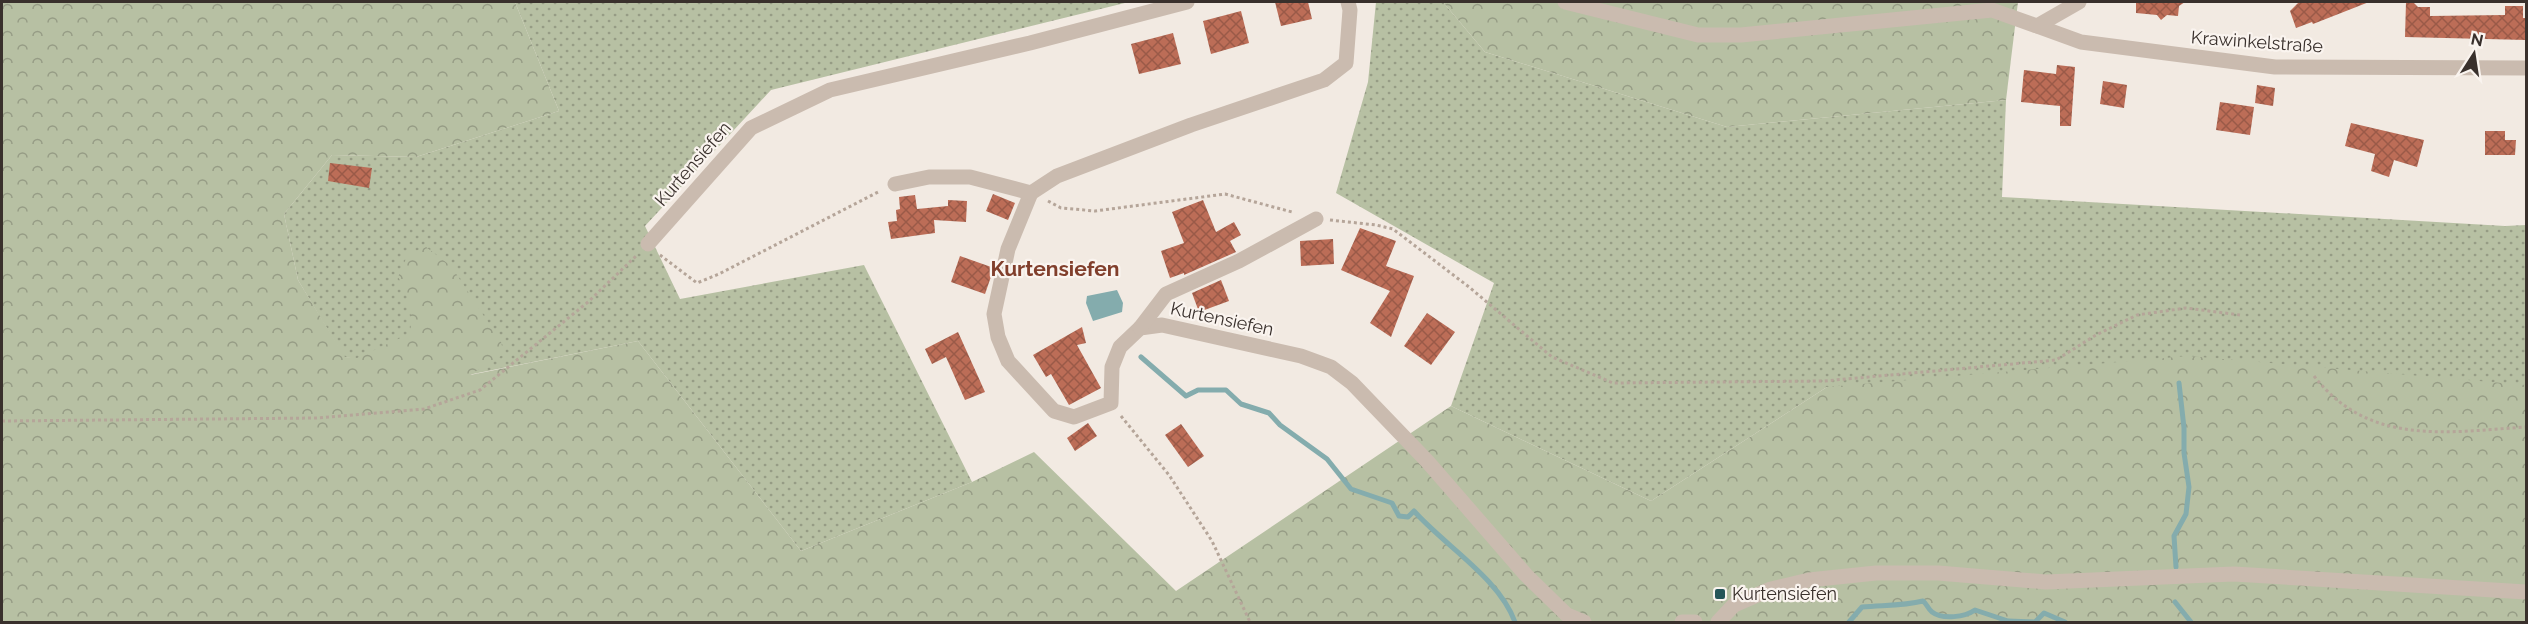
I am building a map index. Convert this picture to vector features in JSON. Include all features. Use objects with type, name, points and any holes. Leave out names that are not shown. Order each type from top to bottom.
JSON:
[{"type":"street","name":"Kurtensiefen","points":[[648,244],[751,128],[830,90],[1187,2]]},
{"type":"street","points":[[1316,219],[1239,261],[1166,294],[1140,328],[1120,347],[1112,367],[1111,403],[1074,417],[1054,411],[1008,361],[998,337],[994,314],[1008,249],[1030,193],[1057,176],[1191,125],[1324,80],[1346,63],[1350,10],[1348,2]]},
{"type":"street","points":[[1565,2],[1698,35],[1741,35],[1992,10],[2037,26],[2079,2]]},
{"type":"street","name":"Krawinkelstraße","points":[[2037,26],[2081,42],[2275,67],[2526,68]]},
{"type":"street","points":[[895,184],[929,177],[970,177],[1030,193]]},
{"type":"street","name":"Kurtensiefen","points":[[1140,328],[1162,325],[1301,356],[1331,367],[1352,383],[1427,461],[1526,575],[1567,615],[1584,622]]},
{"type":"street","points":[[1718,622],[1734,605],[1771,589],[1809,580],[1876,573],[1938,573],[2046,582],[2234,574],[2526,592]]},
{"type":"street","points":[[1682,622],[1695,622]]},
{"type":"path","points":[[2,422],[316,418],[424,410],[480,390],[588,302],[648,244],[671,265],[697,283],[895,184]]},
{"type":"path","points":[[1030,193],[1061,208],[1095,211],[1225,194],[1316,219],[1393,229],[1469,287],[1552,357],[1613,382],[1824,381],[2056,360],[2096,335],[2137,315],[2186,308],[2240,315]]},
{"type":"path","points":[[2314,376],[2338,402],[2375,423],[2427,433],[2526,427]]},
{"type":"path","points":[[1111,403],[1168,475],[1212,541],[1250,622]]},
{"type":"green space","points":[[2,2],[515,2],[559,111],[416,157],[332,155],[284,214],[298,280],[345,357],[357,358],[409,334],[411,321],[409,305],[398,277],[408,254],[426,247],[451,266],[501,342],[504,354],[470,375],[638,341],[801,551],[972,482],[1034,452],[1176,591],[1451,406],[1651,501],[1827,387],[2188,356],[2526,385],[2526,622],[2,622]]},
{"type":"green space","points":[[515,2],[1129,2],[771,90],[645,226],[680,299],[864,265],[972,482],[801,551],[638,341],[468,375],[344,357],[298,280],[284,214],[332,155],[416,157],[559,111]]},
{"type":"green space","points":[[1376,2],[1443,2],[1485,52],[1727,127],[2006,100],[2002,197],[2505,226],[2526,225],[2526,385],[1827,387],[1651,501],[1451,406],[1494,283],[1336,193],[1368,82]]},
{"type":"green space","points":[[1443,2],[2018,2],[2006,100],[1727,127],[1485,52]]},
{"type":"water","points":[[1117,290],[1123,303],[1122,312],[1093,321],[1086,303],[1087,296]]},
{"type":"building","points":[[1275,2],[1308,2],[1312,19],[1281,26]]},
{"type":"building","points":[[2136,2],[2185,2],[2179,6],[2178,16],[2167,15],[2161,20],[2157,15],[2136,13]]},
{"type":"building","points":[[2299,2],[2369,2],[2313,24],[2312,22],[2296,28],[2290,11]]},
{"type":"building","points":[[2406,2],[2413,2],[2418,7],[2430,7],[2430,16],[2505,15],[2505,6],[2523,6],[2523,18],[2526,18],[2526,40],[2405,37]]},
{"type":"building","points":[[1241,11],[1249,43],[1211,54],[1203,21]]},
{"type":"building","points":[[1173,33],[1181,64],[1139,74],[1131,44]]},
{"type":"building","points":[[2057,65],[2075,67],[2071,126],[2060,126],[2060,106],[2021,102],[2024,70],[2056,74]]},
{"type":"building","points":[[2103,81],[2127,85],[2124,108],[2100,104]]},
{"type":"building","points":[[2257,85],[2275,88],[2273,106],[2255,103]]},
{"type":"building","points":[[2220,102],[2254,107],[2250,135],[2216,130]]},
{"type":"building","points":[[2351,123],[2424,140],[2417,167],[2394,160],[2389,177],[2371,171],[2375,154],[2345,146]]},
{"type":"building","points":[[2485,131],[2505,131],[2505,140],[2516,140],[2515,155],[2485,155]]},
{"type":"building","points":[[330,163],[372,168],[369,188],[328,181]]},
{"type":"building","points":[[993,194],[1015,203],[1008,220],[986,211]]},
{"type":"building","points":[[915,195],[917,209],[948,206],[948,200],[967,201],[966,222],[934,220],[935,233],[891,239],[888,222],[897,221],[896,210],[900,209],[899,197]]},
{"type":"building","points":[[1203,200],[1216,232],[1234,222],[1241,235],[1230,241],[1236,252],[1184,275],[1184,273],[1170,278],[1161,251],[1184,243],[1172,212]]},
{"type":"building","points":[[1360,228],[1396,241],[1386,266],[1414,276],[1391,337],[1370,323],[1390,291],[1341,270]]},
{"type":"building","points":[[1333,239],[1334,264],[1301,266],[1300,241]]},
{"type":"building","points":[[960,256],[994,268],[985,294],[951,282]]},
{"type":"building","points":[[1221,280],[1229,301],[1199,312],[1192,293]]},
{"type":"building","points":[[1427,313],[1455,332],[1431,365],[1404,346]]},
{"type":"building","points":[[1082,327],[1086,343],[1077,345],[1101,388],[1069,405],[1051,374],[1046,377],[1033,355]]},
{"type":"building","points":[[958,332],[985,392],[965,400],[946,357],[932,364],[925,349]]},
{"type":"building","points":[[1088,423],[1097,436],[1075,451],[1067,438]]},
{"type":"building","points":[[1181,424],[1204,456],[1188,467],[1165,435]]},
{"type":"waterway","points":[[1141,357],[1186,396],[1198,390],[1226,390],[1241,404],[1269,413],[1280,425],[1327,459],[1351,489],[1392,503],[1399,516],[1408,517],[1414,511],[1497,591],[1515,622]]},
{"type":"waterway","points":[[2176,567],[2174,536],[2186,514],[2189,487],[2179,383]]},
{"type":"waterway","points":[[1849,622],[1862,607],[1923,601],[1932,612],[1948,617],[1960,616],[1975,610],[2008,621],[2035,622],[2044,613],[2065,622]]},
{"type":"waterway","points":[[2175,602],[2191,622]]},
{"type":"place","name":"Kurtensiefen","points":[[1720,594]]},
{"type":"district","name":"Kurtensiefen","points":[[1055,269]]}]
